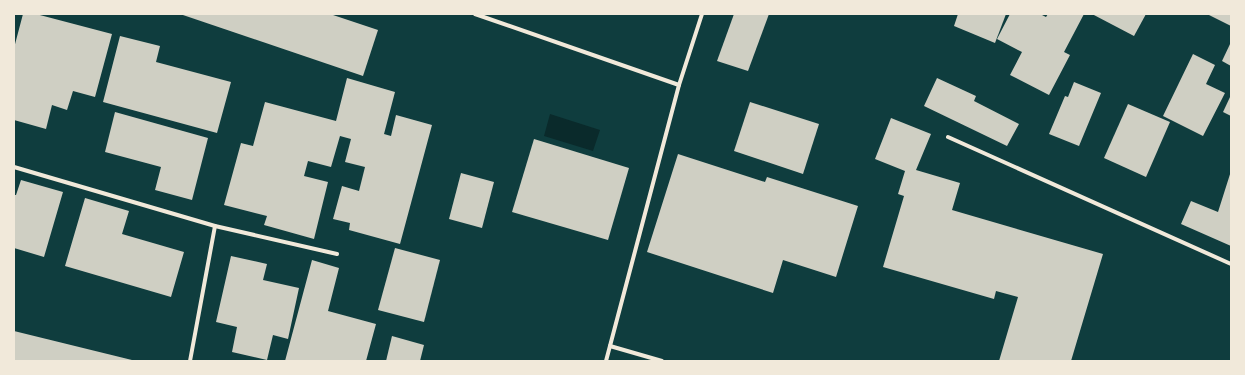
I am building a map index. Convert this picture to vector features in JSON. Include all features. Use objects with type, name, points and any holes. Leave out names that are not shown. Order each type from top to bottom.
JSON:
[{"type":"lane","points":[[475,14],[679,85]]},
{"type":"lane","points":[[606,361],[679,85],[702,14]]},
{"type":"lane","points":[[948,137],[1231,264]]},
{"type":"lane","points":[[14,167],[215,226],[337,254]]},
{"type":"lane","points":[[190,361],[215,226]]},
{"type":"lane","points":[[610,346],[662,361]]},
{"type":"water","points":[[550,114],[600,130],[593,151],[544,136]]},
{"type":"building","points":[[23,14],[36,14],[112,34],[95,97],[73,91],[67,110],[52,105],[46,129],[14,120],[14,48]]},
{"type":"building","points":[[180,14],[330,14],[378,30],[363,76]]},
{"type":"building","points":[[734,14],[769,14],[748,71],[717,61]]},
{"type":"building","points":[[958,14],[1006,14],[995,43],[954,26]]},
{"type":"building","points":[[1010,14],[1040,14],[1046,17],[1048,14],[1084,14],[1064,52],[1070,55],[1049,95],[1010,75],[1022,52],[997,39]]},
{"type":"building","points":[[1092,14],[1146,14],[1134,36]]},
{"type":"building","points":[[1207,14],[1231,14],[1231,26]]},
{"type":"building","points":[[120,36],[160,46],[156,62],[231,82],[217,133],[103,102]]},
{"type":"building","points":[[1231,42],[1231,66],[1222,61]]},
{"type":"building","points":[[1193,54],[1215,65],[1206,84],[1225,93],[1203,136],[1163,116]]},
{"type":"building","points":[[347,78],[395,92],[384,134],[391,136],[396,115],[432,125],[400,244],[349,230],[350,223],[333,219],[342,186],[359,191],[365,167],[345,162],[351,139],[340,136],[331,167],[308,161],[304,176],[328,182],[314,239],[264,225],[267,216],[224,205],[241,143],[253,146],[265,102],[336,121]]},
{"type":"building","points":[[937,78],[976,96],[974,101],[1019,124],[1007,146],[924,106]]},
{"type":"building","points":[[1074,82],[1101,93],[1079,146],[1049,134],[1065,96],[1068,97]]},
{"type":"building","points":[[1231,95],[1231,116],[1223,112]]},
{"type":"building","points":[[750,102],[819,124],[803,174],[734,151]]},
{"type":"building","points":[[1128,104],[1170,122],[1146,177],[1104,158]]},
{"type":"building","points":[[115,112],[208,138],[192,200],[155,190],[161,167],[105,152]]},
{"type":"building","points":[[891,118],[931,134],[916,170],[960,183],[952,210],[1103,254],[1071,361],[999,361],[1018,297],[996,291],[994,299],[883,267],[904,196],[898,194],[905,171],[875,159]]},
{"type":"building","points":[[534,139],[629,168],[608,240],[512,212]]},
{"type":"building","points":[[678,154],[765,182],[767,177],[858,206],[836,277],[783,260],[773,293],[647,252]]},
{"type":"building","points":[[1231,171],[1231,246],[1181,224],[1191,201],[1218,212]]},
{"type":"building","points":[[461,173],[494,182],[482,228],[449,219]]},
{"type":"building","points":[[21,180],[63,192],[44,257],[14,248],[14,195],[16,195]]},
{"type":"building","points":[[85,198],[129,211],[122,234],[184,252],[171,297],[65,266]]},
{"type":"building","points":[[395,248],[440,260],[424,322],[378,310]]},
{"type":"building","points":[[231,256],[267,264],[263,280],[299,288],[288,339],[273,335],[267,360],[232,352],[237,327],[216,322]]},
{"type":"building","points":[[312,260],[339,268],[328,311],[376,324],[366,361],[285,361]]},
{"type":"building","points":[[14,331],[136,361],[14,361]]},
{"type":"building","points":[[392,336],[424,345],[420,361],[386,361]]}]
